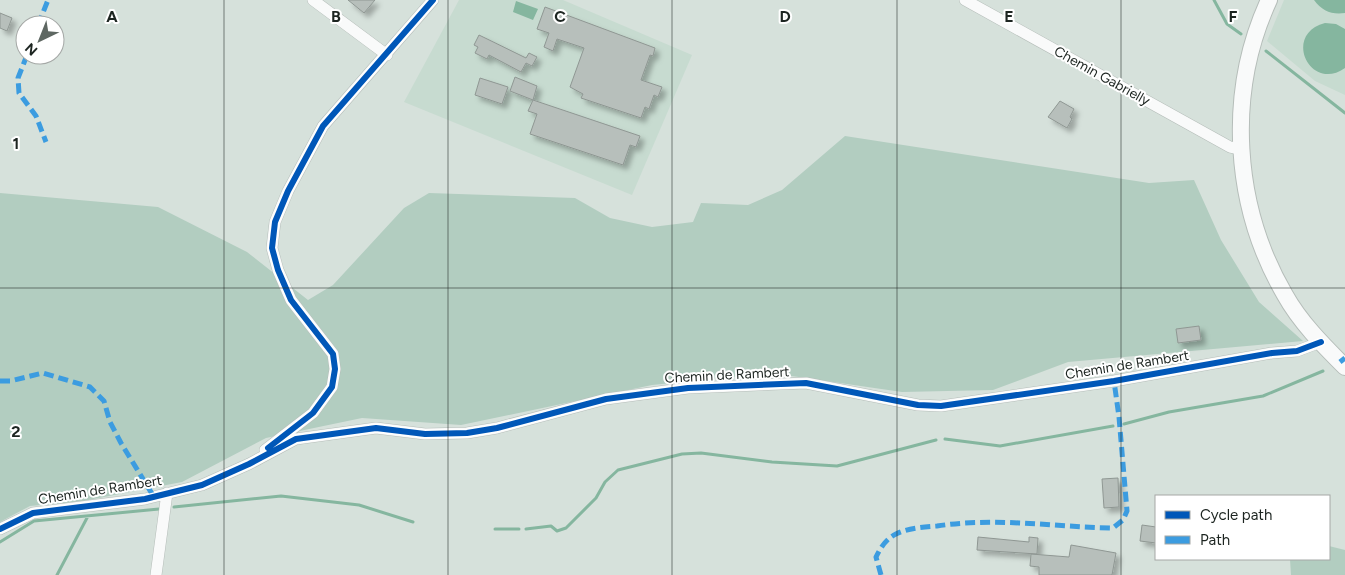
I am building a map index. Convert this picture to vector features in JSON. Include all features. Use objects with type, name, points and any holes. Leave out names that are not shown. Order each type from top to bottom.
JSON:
[{"type":"main road","points":[[1270,0],[1261,18],[1251,52],[1243,95],[1240,149],[1244,181],[1252,218],[1268,261],[1285,295],[1321,342],[1345,367]]},
{"type":"street","points":[[313,0],[387,55]]},
{"type":"street","points":[[249,464],[312,413],[332,387],[335,369],[333,354],[291,300],[278,270],[272,248],[275,222],[288,191],[323,126],[387,55],[433,0]]},
{"type":"street","name":"Chemin Gabrielly","points":[[964,0],[1230,148],[1240,149]]},
{"type":"street","name":"Chemin de Rambert","points":[[0,529],[33,513],[145,499],[202,484],[249,464],[296,439],[376,428],[426,434],[467,433],[497,428],[606,399],[688,388],[806,383],[918,405],[942,406],[1114,381],[1272,352],[1297,351],[1321,342]]},
{"type":"street","points":[[156,575],[167,493]]},
{"type":"shaded area","points":[[459,0],[563,0],[692,55],[632,195],[404,102]]},
{"type":"shaded area","points":[[1284,0],[1345,0],[1345,95],[1315,81],[1267,41]]},
{"type":"shaded area","points":[[1314,0],[1345,0],[1345,13],[1328,11],[1320,7]]},
{"type":"shaded area","points":[[516,1],[538,9],[533,20],[513,12]]},
{"type":"shaded area","points":[[1325,23],[1336,24],[1345,29],[1345,68],[1332,74],[1321,73],[1312,68],[1306,59],[1303,49],[1305,38],[1312,29]]},
{"type":"shaded area","points":[[845,136],[1149,183],[1194,180],[1221,240],[1259,302],[1303,341],[1068,362],[993,390],[902,392],[771,373],[652,385],[461,425],[362,418],[266,438],[182,482],[83,501],[30,506],[0,522],[0,193],[158,207],[247,252],[308,300],[333,285],[404,208],[429,193],[575,198],[610,218],[652,227],[693,222],[701,203],[748,205],[782,190]]},
{"type":"shaded area","points":[[1330,546],[1345,550],[1345,575],[1291,575],[1290,560],[1330,560]]},
{"type":"building","points":[[348,0],[375,0],[364,13]]},
{"type":"building","points":[[545,7],[655,48],[653,56],[650,55],[641,80],[662,87],[658,97],[654,95],[649,109],[645,107],[641,118],[581,98],[583,94],[570,87],[584,48],[557,39],[553,51],[544,47],[549,33],[537,29]]},
{"type":"building","points":[[0,13],[12,18],[7,31],[0,28]]},
{"type":"building","points":[[479,35],[526,58],[529,53],[537,57],[532,66],[526,63],[521,72],[489,55],[487,59],[475,53],[478,47],[474,45]]},
{"type":"building","points":[[515,77],[537,86],[533,100],[510,91]]},
{"type":"building","points":[[480,78],[508,87],[502,104],[475,95]]},
{"type":"building","points":[[533,100],[640,136],[636,147],[630,145],[623,165],[530,134],[537,114],[528,111]]},
{"type":"building","points":[[1060,101],[1074,109],[1070,117],[1072,119],[1067,128],[1048,117]]},
{"type":"building","points":[[1199,326],[1201,340],[1178,343],[1176,329]]},
{"type":"building","points":[[1118,478],[1119,507],[1104,508],[1102,479]]},
{"type":"building","points":[[1142,525],[1155,527],[1155,543],[1140,541]]},
{"type":"building","points":[[978,537],[1029,542],[1029,537],[1038,538],[1037,554],[977,550]]},
{"type":"building","points":[[1071,545],[1116,553],[1112,575],[1039,575],[1039,567],[1030,566],[1031,554],[1069,557]]},
{"type":"waterway","points":[[1214,0],[1227,24],[1241,34]]},
{"type":"waterway","points":[[1266,51],[1345,113]]},
{"type":"waterway","points":[[1124,424],[1169,412],[1263,396],[1323,371]]},
{"type":"waterway","points":[[945,439],[1000,446],[1113,426]]},
{"type":"waterway","points":[[526,529],[551,526],[557,531],[566,528],[596,498],[605,482],[618,470],[682,454],[701,453],[772,462],[837,466],[936,440]]},
{"type":"waterway","points":[[174,507],[281,496],[359,505],[413,522]]},
{"type":"waterway","points":[[0,542],[34,521],[159,509]]},
{"type":"waterway","points":[[57,575],[88,516]]},
{"type":"waterway","points":[[495,529],[519,529]]},
{"type":"marked path","points":[[42,15],[48,0]]},
{"type":"marked path","points":[[23,65],[18,78],[19,93],[36,116],[46,142]]},
{"type":"marked path","points":[[1340,362],[1345,358]]},
{"type":"marked path","points":[[0,381],[10,381],[43,373],[90,387],[104,401],[110,422],[154,497]]},
{"type":"marked path","points":[[881,575],[876,557],[882,547],[892,536],[911,529],[981,522],[1113,528],[1123,520],[1127,511],[1114,381]]},
{"type":"cycle path","points":[[268,448],[313,413],[332,387],[335,369],[333,354],[291,300],[278,270],[272,248],[275,222],[288,191],[323,126],[433,0]]},
{"type":"cycle path","points":[[0,529],[33,513],[145,499],[202,485],[249,464],[296,439],[376,428],[425,434],[467,433],[497,428],[606,399],[688,388],[806,383],[918,405],[941,406],[1114,381],[1272,353],[1297,351],[1321,342]]}]
